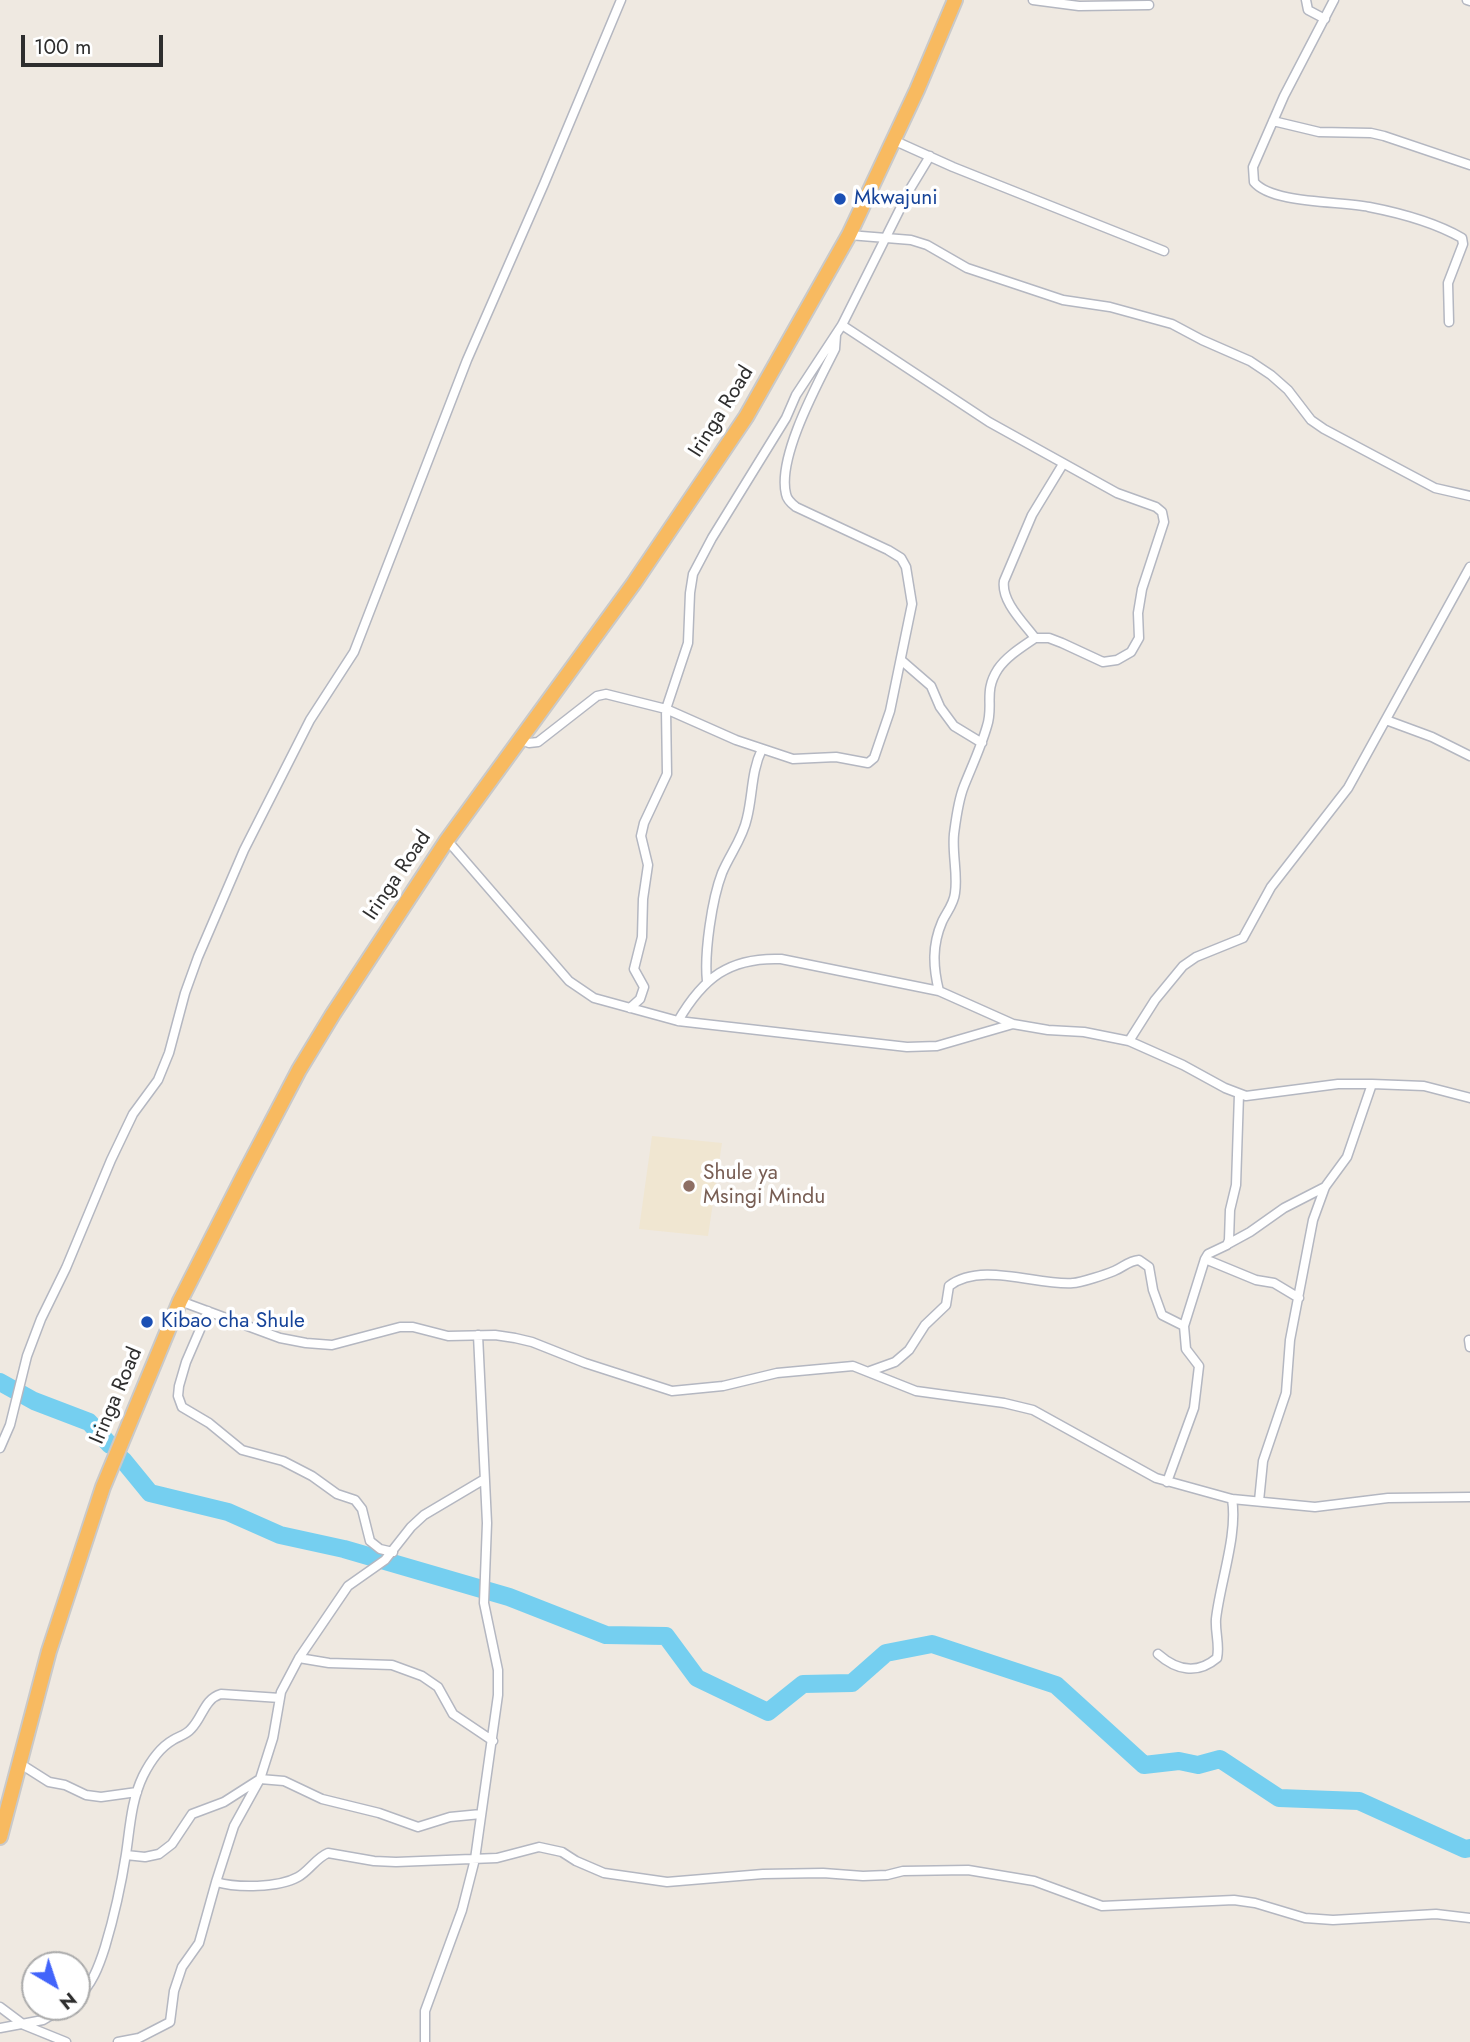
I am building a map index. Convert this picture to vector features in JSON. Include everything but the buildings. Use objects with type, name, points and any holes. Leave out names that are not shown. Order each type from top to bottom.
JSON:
[{"type":"highway","name":"Iringa Road","points":[[0,1837],[49,1651],[108,1474],[180,1301],[299,1070],[447,840],[634,583],[746,417],[849,234],[957,1]]},
{"type":"street","points":[[0,1448],[10,1425],[27,1356],[41,1319],[66,1269],[133,1114],[158,1080],[169,1053],[185,992],[198,957],[244,850],[310,720],[354,652],[467,360],[621,0]]},
{"type":"street","points":[[1033,0],[1079,6],[1149,5]]},
{"type":"street","points":[[1306,0],[1308,10],[1325,19]]},
{"type":"street","points":[[1334,0],[1273,121],[1253,167],[1254,182],[1257,186],[1290,198],[1343,202],[1416,219],[1462,238],[1463,244],[1448,283],[1449,322]]},
{"type":"street","points":[[1273,121],[1318,132],[1384,136],[1470,165]]},
{"type":"street","points":[[893,140],[1092,224],[1164,251]]},
{"type":"street","points":[[630,1008],[640,999],[644,987],[634,969],[642,937],[643,899],[648,865],[641,836],[644,823],[667,774],[666,709],[688,643],[691,584],[696,566],[786,418],[796,395],[842,325],[910,189],[930,156]]},
{"type":"street","points":[[849,234],[894,238],[927,245],[967,268],[1063,300],[1110,307],[1172,324],[1250,361],[1271,375],[1288,390],[1311,420],[1324,429],[1435,488],[1470,496]]},
{"type":"street","points":[[842,325],[989,422],[1117,493],[1156,507],[1162,512],[1164,522],[1142,589],[1138,614],[1139,638],[1130,652],[1117,660],[1103,662],[1049,638],[1035,638],[1005,662],[993,679],[988,699],[989,717],[982,743],[962,789],[954,846],[954,898],[941,923],[934,946],[939,991]]},
{"type":"street","points":[[522,740],[529,743],[538,742],[601,694],[666,709],[793,759],[836,757],[868,763],[871,761],[890,711],[901,660],[912,604],[909,575],[901,558],[796,507],[786,495],[785,472],[790,448],[835,349],[836,335]]},
{"type":"street","points":[[1035,638],[1008,602],[1003,587],[1032,515],[1063,464]]},
{"type":"street","points":[[1129,1041],[1155,1000],[1183,966],[1196,957],[1243,937],[1278,877],[1348,788],[1469,572]]},
{"type":"street","points":[[901,660],[931,686],[940,707],[954,726],[982,743]]},
{"type":"street","points":[[1386,720],[1432,737],[1470,756]]},
{"type":"street","points":[[708,981],[706,967],[715,894],[747,818],[755,764],[762,749]]},
{"type":"street","points":[[447,840],[569,981],[594,998],[678,1021],[922,1047],[1013,1024]]},
{"type":"street","points":[[678,1021],[718,972],[743,961],[780,958],[939,991],[1013,1024],[1084,1032],[1129,1041],[1239,1094],[1251,1096],[1315,1086],[1372,1084],[1424,1086],[1470,1098]]},
{"type":"street","points":[[1259,1501],[1263,1461],[1286,1393],[1290,1340],[1313,1220],[1325,1187],[1348,1157],[1372,1084]]},
{"type":"street","points":[[1228,1244],[1230,1207],[1237,1185],[1239,1094]]},
{"type":"street","points":[[1167,1482],[1194,1408],[1199,1370],[1197,1361],[1186,1349],[1184,1326],[1205,1259],[1208,1254],[1250,1232],[1278,1212],[1325,1187]]},
{"type":"street","points":[[1205,1259],[1256,1280],[1274,1283],[1299,1298]]},
{"type":"street","points":[[870,1371],[891,1364],[909,1350],[925,1325],[946,1305],[949,1286],[969,1278],[998,1275],[1074,1283],[1139,1260],[1149,1267],[1153,1290],[1162,1315],[1184,1326]]},
{"type":"street","points":[[180,1301],[280,1338],[306,1343],[332,1345],[400,1327],[413,1327],[448,1336],[495,1335],[532,1342],[585,1363],[672,1391],[723,1386],[777,1373],[853,1366],[916,1391],[1004,1403],[1033,1410],[1104,1451],[1167,1482],[1231,1499],[1315,1507],[1388,1498],[1470,1497]]},
{"type":"street","points":[[208,1311],[186,1362],[179,1386],[178,1396],[182,1407],[210,1424],[230,1443],[242,1450],[283,1461],[312,1476],[332,1491],[355,1500],[362,1509],[370,1541],[380,1549],[393,1552]]},
{"type":"street","points":[[425,2042],[425,2011],[462,1910],[475,1858],[493,1741],[499,1680],[484,1603],[487,1523],[478,1335]]},
{"type":"street","points":[[118,2042],[139,2038],[170,2022],[176,1984],[182,1967],[200,1943],[234,1826],[260,1779],[273,1738],[281,1692],[299,1658],[344,1589],[393,1552],[411,1527],[424,1516],[483,1480]]},
{"type":"street","points":[[1158,1654],[1168,1663],[1191,1670],[1201,1668],[1217,1658],[1219,1648],[1216,1623],[1232,1521],[1231,1499]]},
{"type":"street","points":[[299,1658],[336,1663],[392,1665],[422,1675],[438,1687],[453,1714],[493,1741]]},
{"type":"street","points":[[91,1980],[102,1957],[114,1917],[137,1792],[153,1758],[174,1739],[193,1728],[214,1696],[221,1694],[280,1698]]},
{"type":"street","points":[[18,1763],[49,1782],[65,1785],[86,1795],[101,1797],[137,1792]]},
{"type":"street","points":[[126,1855],[145,1857],[159,1854],[172,1844],[192,1814],[224,1802],[260,1779],[284,1781],[322,1799],[418,1826],[450,1817],[481,1814]]},
{"type":"street","points":[[216,1882],[248,1888],[289,1881],[299,1877],[328,1853],[385,1862],[497,1858],[549,1847],[604,1873],[667,1882],[763,1874],[823,1873],[863,1876],[903,1871],[968,1870],[1034,1881],[1101,1906],[1234,1900],[1255,1903],[1305,1918],[1333,1920],[1436,1914],[1470,1918]]},
{"type":"street","points":[[0,2007],[24,2025],[66,2042]]},
{"type":"street","points":[[0,2028],[39,2021]]},
{"type":"shaded area","points":[[652,1136],[722,1143],[708,1236],[639,1229]]},
{"type":"waterway","points":[[0,1382],[34,1401],[89,1422],[110,1445]]},
{"type":"waterway","points":[[123,1460],[150,1493],[228,1512],[280,1535],[344,1549],[509,1597],[606,1635],[666,1636],[697,1678],[768,1712],[803,1684],[852,1683],[886,1653],[932,1644],[1056,1685],[1144,1765],[1179,1761],[1198,1765],[1220,1759],[1279,1798],[1359,1801],[1465,1849],[1470,1848]]},
{"type":"place","name":"Mkwajuni","points":[[840,199]]},
{"type":"place","name":"Shule ya Msingi Mindu","points":[[689,1186]]},
{"type":"place","name":"Kibao cha Shule","points":[[147,1322]]}]
